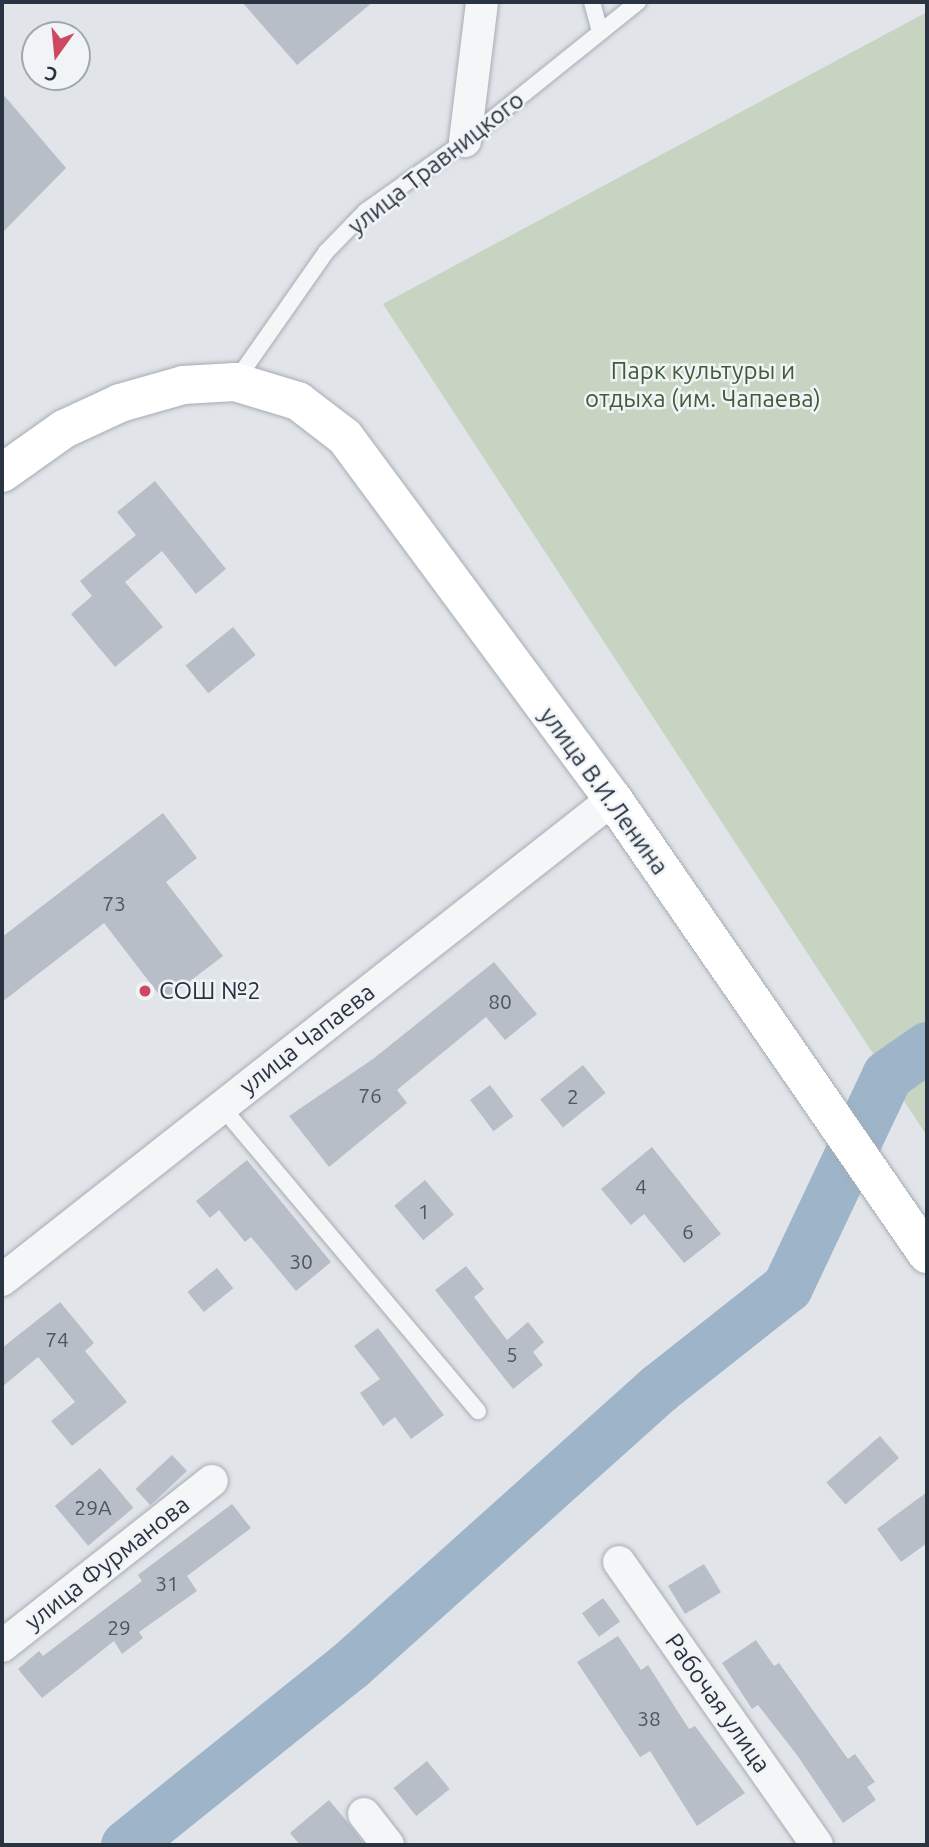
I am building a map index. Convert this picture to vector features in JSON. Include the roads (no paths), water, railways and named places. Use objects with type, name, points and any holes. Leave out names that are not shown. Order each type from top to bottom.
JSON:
[{"type":"main road","points":[[2,473],[64,429],[120,403],[183,385],[235,382]]},
{"type":"main road","name":"улица В.И.Ленина","points":[[235,382],[298,401],[345,437],[613,799],[921,1244]]},
{"type":"street","points":[[465,141],[482,2]]},
{"type":"street","name":"улица Чапаева","points":[[2,1280],[613,799]]},
{"type":"street","name":"улица Фурманова","points":[[2,1646],[212,1481]]},
{"type":"street","name":"Рабочая улица","points":[[619,1562],[817,1845]]},
{"type":"street","points":[[364,1814],[388,1845]]},
{"type":"lane","points":[[592,2],[600,32]]},
{"type":"lane","name":"улица Травницкого","points":[[235,382],[326,251],[366,211],[465,141],[638,2]]},
{"type":"lane","points":[[221,1106],[478,1411]]},
{"type":"waterway","points":[[126,1845],[349,1666],[659,1388],[787,1287],[887,1075],[927,1047]]},
{"type":"place","name":"СОШ №2","points":[[145,991]]},
{"type":"park label","name":"Парк культуры и отдыха (им. Чапаева)","points":[[703,385]]}]
